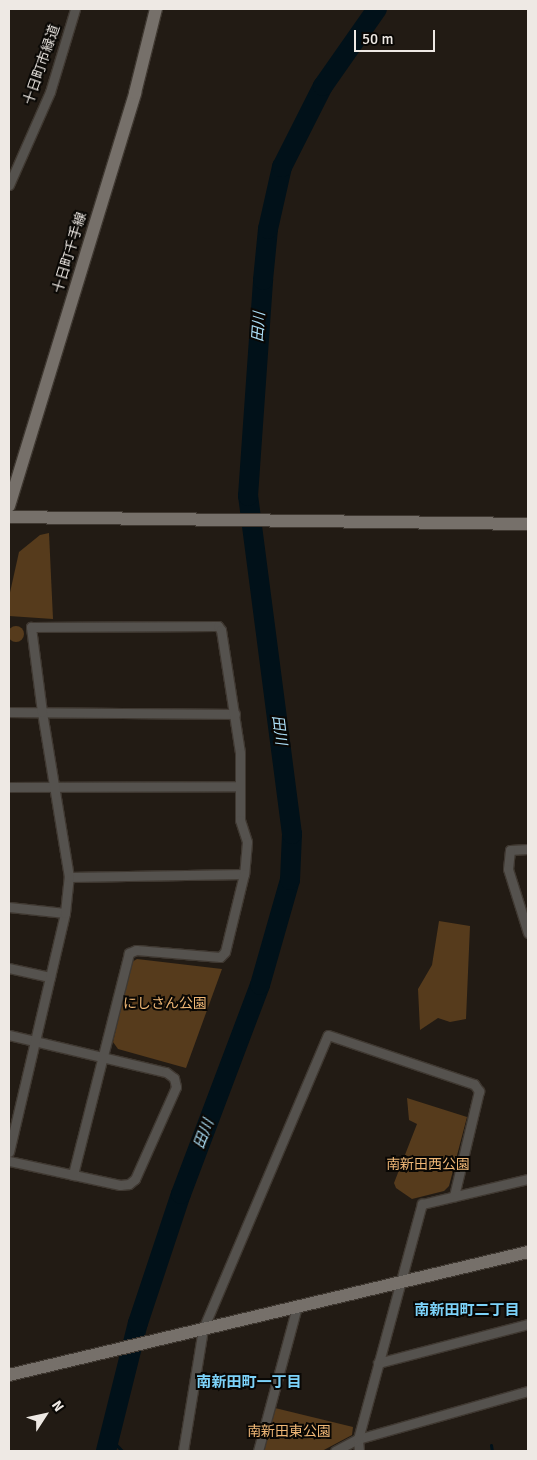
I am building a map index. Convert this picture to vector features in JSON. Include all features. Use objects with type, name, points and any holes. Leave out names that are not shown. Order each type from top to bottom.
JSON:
[{"type":"street","name":"十日町市緑道","points":[[9,185],[50,92],[74,9]]},
{"type":"street","name":"十日町千手線","points":[[9,506],[135,92],[156,9]]},
{"type":"street","points":[[9,517],[528,524]]},
{"type":"street","points":[[9,1152],[65,913],[69,876],[42,712],[31,626],[218,626],[221,630],[240,753],[240,820],[246,842],[244,874],[225,952],[220,957],[136,950],[129,953],[101,1056],[73,1175]]},
{"type":"street","points":[[9,712],[234,714]]},
{"type":"street","points":[[9,787],[240,786]]},
{"type":"street","points":[[528,849],[510,850],[508,869],[528,933]]},
{"type":"street","points":[[69,876],[244,874]]},
{"type":"street","points":[[9,907],[65,913]]},
{"type":"street","points":[[9,968],[50,977]]},
{"type":"street","points":[[9,1035],[166,1072],[174,1078],[176,1087],[135,1179],[129,1184],[120,1185],[9,1160]]},
{"type":"street","points":[[183,1451],[203,1330],[328,1035],[474,1084],[479,1091],[454,1196]]},
{"type":"street","points":[[359,1451],[358,1439],[422,1204],[528,1179]]},
{"type":"street","points":[[9,1375],[528,1252]]},
{"type":"street","points":[[258,1451],[297,1306]]},
{"type":"street","points":[[378,1363],[528,1324]]},
{"type":"street","points":[[335,1451],[358,1439],[528,1391]]},
{"type":"green space","points":[[49,533],[53,619],[9,616],[9,597],[19,552],[40,535]]},
{"type":"green space","points":[[13,626],[19,626],[24,631],[22,640],[13,642],[8,637],[8,631]]},
{"type":"green space","points":[[439,921],[470,926],[466,1019],[450,1022],[438,1018],[420,1030],[418,989],[432,965]]},
{"type":"green space","name":"にしさん公園","points":[[137,959],[222,969],[186,1068],[118,1049],[113,1042],[132,962]]},
{"type":"green space","name":"南新田西公園","points":[[407,1098],[467,1117],[449,1186],[444,1191],[412,1199],[396,1188],[394,1183],[417,1124],[409,1120]]},
{"type":"green space","name":"南新田東公園","points":[[275,1408],[353,1427],[352,1435],[322,1451],[263,1451]]},
{"type":"waterway","name":"田川","points":[[106,1451],[138,1323],[181,1194],[260,985],[290,880],[292,834],[248,496],[268,229],[282,167],[323,86],[377,9]]},
{"type":"waterway","points":[[109,1437],[122,1451]]},
{"type":"waterway","points":[[491,1445],[492,1451]]},
{"type":"district","name":"南新田町二丁目","points":[[467,1311]]},
{"type":"district","name":"南新田町一丁目","points":[[249,1383]]}]
